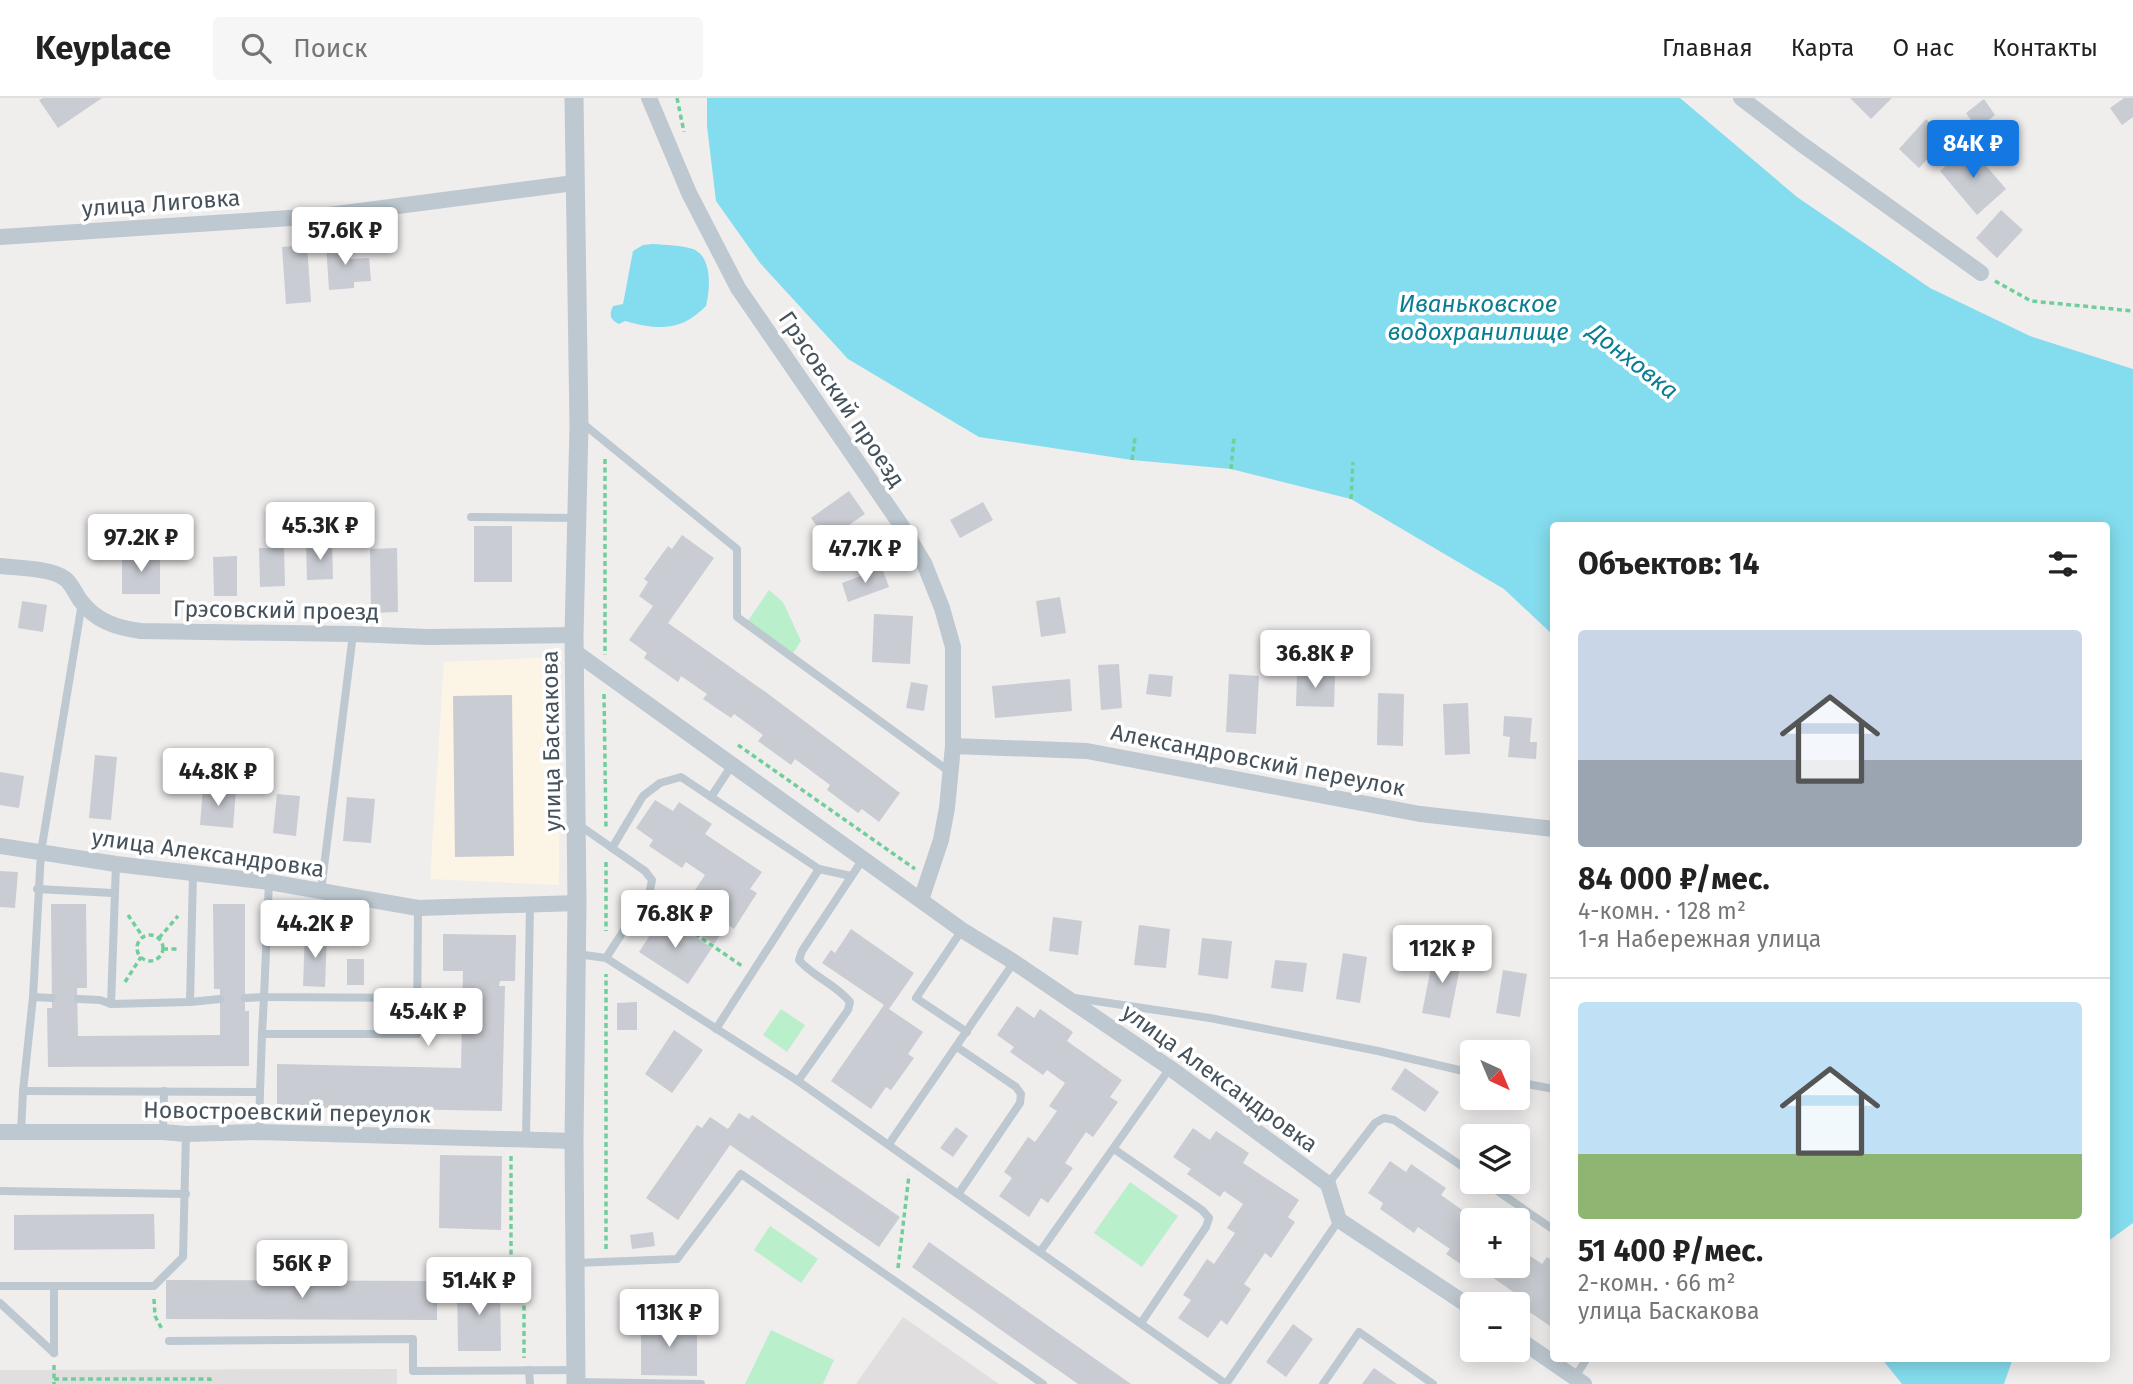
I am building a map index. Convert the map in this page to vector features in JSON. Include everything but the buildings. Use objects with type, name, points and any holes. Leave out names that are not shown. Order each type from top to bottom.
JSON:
[{"type":"street","name":"улица Баскакова","points":[[574,98],[579,420],[575,643],[577,903],[573,1141],[576,1379]]},
{"type":"street","name":"Грэсовский проезд","points":[[649,98],[689,193],[738,288],[903,528],[924,563],[942,608],[953,647],[953,746],[941,840],[921,900]]},
{"type":"street","points":[[1741,98],[1981,273]]},
{"type":"street","name":"улица Лиговка","points":[[0,237],[321,216],[574,183]]},
{"type":"street","name":"Грэсовский проезд","points":[[0,566],[56,573],[68,579],[82,603],[105,622],[141,631],[354,634],[575,643]]},
{"type":"street","name":"улица Александровка","points":[[575,643],[732,765],[962,930],[1170,1068],[1328,1184],[1339,1220]]},
{"type":"street","name":"Александровский переулок","points":[[953,746],[1087,751],[1420,814],[1550,829]]},
{"type":"street","name":"улица Александровка","points":[[0,846],[116,864],[269,882],[418,908],[577,903]]},
{"type":"street","name":"Новостроевский переулок","points":[[0,1132],[260,1132],[573,1141]]},
{"type":"street","points":[[1339,1220],[1460,1300]]},
{"type":"street","points":[[1530,1348],[1577,1382]]},
{"type":"lane","points":[[579,420],[737,549],[737,617],[950,772]]},
{"type":"lane","points":[[471,517],[577,518]]},
{"type":"lane","points":[[21,1132],[33,997],[41,852],[82,603]]},
{"type":"lane","points":[[321,891],[354,634]]},
{"type":"lane","points":[[711,797],[732,765]]},
{"type":"lane","points":[[612,848],[643,796],[660,783],[681,777],[819,869],[851,876]]},
{"type":"lane","points":[[576,823],[645,871],[652,880],[650,890],[607,958]]},
{"type":"lane","points":[[798,1081],[848,1010],[850,1002],[845,995],[799,960],[802,951],[863,859]]},
{"type":"lane","points":[[111,1004],[116,864]]},
{"type":"lane","points":[[716,1029],[819,869]]},
{"type":"lane","points":[[190,1002],[193,874]]},
{"type":"lane","points":[[260,1132],[269,882]]},
{"type":"lane","points":[[37,889],[113,893]]},
{"type":"lane","points":[[519,1140],[530,905]]},
{"type":"lane","points":[[262,1034],[417,1034],[418,908]]},
{"type":"lane","points":[[962,930],[916,998],[967,1032]]},
{"type":"lane","points":[[576,953],[607,958],[798,1081],[1226,1384],[1339,1220]]},
{"type":"lane","points":[[888,1144],[1014,962]]},
{"type":"lane","points":[[33,997],[52,998]]},
{"type":"lane","points":[[1065,997],[1210,1018],[1460,1070]]},
{"type":"lane","points":[[245,998],[418,998]]},
{"type":"lane","points":[[78,999],[100,1000],[111,1004],[220,999]]},
{"type":"lane","points":[[957,1047],[1016,1087],[1021,1094],[1020,1103],[959,1193]]},
{"type":"lane","points":[[1040,1252],[1170,1068]]},
{"type":"lane","points":[[1530,1084],[1550,1088]]},
{"type":"lane","points":[[23,1091],[260,1092]]},
{"type":"lane","points":[[163,1132],[164,1091]]},
{"type":"lane","points":[[1328,1184],[1375,1123],[1384,1118],[1394,1120],[1460,1166]]},
{"type":"lane","points":[[0,1286],[154,1286],[183,1257],[186,1134]]},
{"type":"lane","points":[[1114,1149],[1202,1210],[1209,1218],[1206,1227],[1140,1323]]},
{"type":"lane","points":[[576,1263],[677,1259],[741,1174],[1043,1384]]},
{"type":"lane","points":[[0,1191],[186,1194]]},
{"type":"lane","points":[[1502,1194],[1550,1227]]},
{"type":"lane","points":[[54,1286],[54,1353]]},
{"type":"lane","points":[[0,1303],[54,1353]]},
{"type":"lane","points":[[1323,1384],[1359,1332],[1433,1384]]},
{"type":"lane","points":[[169,1341],[413,1339],[413,1371],[529,1370],[576,1379],[701,1384]]},
{"type":"lane","points":[[1577,1382],[1585,1362]]},
{"type":"lane","points":[[529,1370],[530,1384]]},
{"type":"path","points":[[1981,273],[2031,301],[2133,312]]},
{"type":"path","points":[[1132,460],[1135,438]]},
{"type":"path","points":[[1231,469],[1234,438]]},
{"type":"path","points":[[1351,499],[1353,462]]},
{"type":"path","points":[[728,738],[928,878]]},
{"type":"path","points":[[159,938],[193,899]]},
{"type":"path","points":[[644,899],[752,973]]},
{"type":"path","points":[[148,935],[159,938],[163,949],[158,958],[152,961],[141,957],[137,947],[143,937],[148,935]]},
{"type":"path","points":[[519,1140],[511,1257],[524,1280],[524,1358],[529,1370]]},
{"type":"path","points":[[896,1281],[911,1159]]},
{"type":"path","points":[[154,1286],[155,1317],[169,1341]]},
{"type":"path","points":[[54,1353],[54,1381],[210,1379],[210,1384]]},
{"type":"shaded area","points":[[560,657],[559,885],[430,879],[444,662]]},
{"type":"shaded area","points":[[903,1317],[999,1384],[856,1384]]},
{"type":"shaded area","points":[[397,1369],[397,1384],[0,1384],[0,1370]]},
{"type":"green space","points":[[769,590],[783,602],[801,641],[792,655],[747,622]]},
{"type":"green space","points":[[781,1009],[805,1025],[787,1052],[763,1035]]},
{"type":"green space","points":[[1130,1182],[1178,1216],[1142,1267],[1094,1233]]},
{"type":"green space","points":[[770,1226],[818,1259],[801,1283],[754,1250]]},
{"type":"green space","points":[[771,1330],[834,1360],[823,1384],[745,1384]]},
{"type":"water","name":"Иваньковское водохранилище","points":[[707,98],[1680,98],[1797,197],[1930,288],[2030,336],[2133,369],[2133,1223],[2110,1240],[2110,522],[1550,522],[1550,632],[1504,589],[1351,499],[1231,469],[1132,460],[979,437],[848,359],[760,263],[716,201],[707,126]]},
{"type":"water","points":[[643,245],[684,247],[699,253],[707,266],[706,306],[678,325],[658,327],[625,321],[619,324],[612,319],[611,312],[613,306],[623,304],[633,251]]},
{"type":"water","points":[[1884,1362],[2012,1362],[2004,1384],[1902,1384]]},
{"type":"water label","name":"Донховка","points":[[1633,361]]}]
